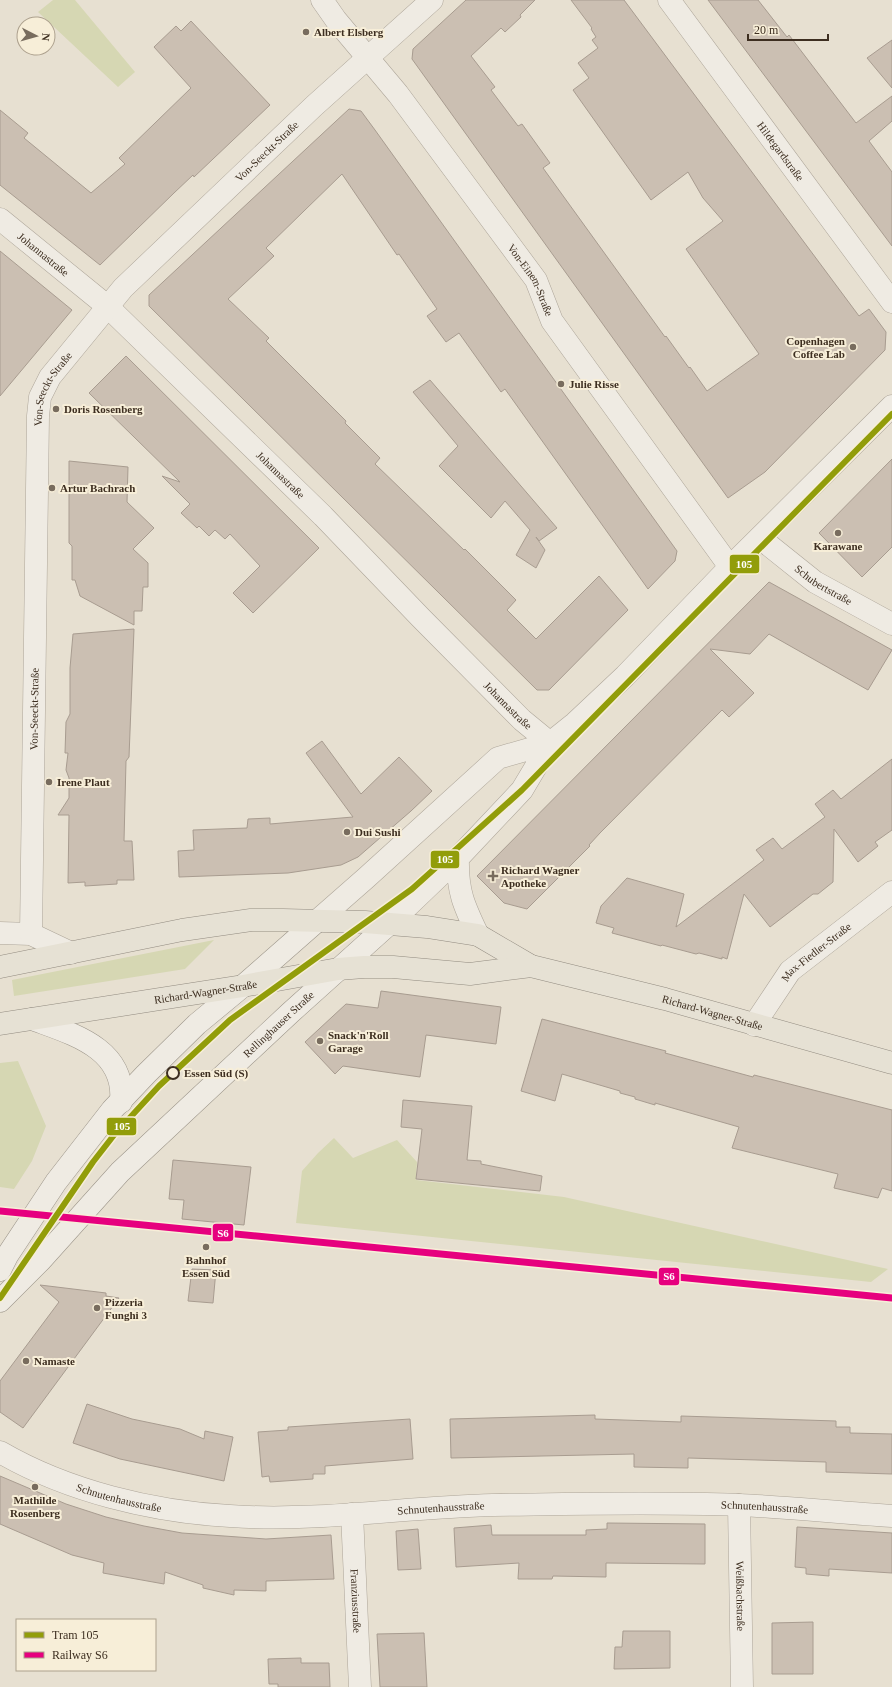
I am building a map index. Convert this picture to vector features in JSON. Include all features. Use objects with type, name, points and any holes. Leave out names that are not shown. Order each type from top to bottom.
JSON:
[{"type":"main road","name":"Richard-Wagner-Straße","points":[[0,967],[182,930],[251,920],[316,920],[427,927],[478,935],[531,966],[665,999],[892,1063]]},
{"type":"main road","name":"Richard-Wagner-Straße","points":[[0,1024],[242,986],[338,969],[393,967],[470,974],[531,966]]},
{"type":"street","name":"Von-Einem-Straße","points":[[322,0],[336,20],[398,94],[536,280],[552,321],[730,567]]},
{"type":"street","name":"Von-Seeckt-Straße","points":[[31,934],[40,397],[50,377],[123,288],[314,106],[432,0]]},
{"type":"street","name":"Hildegardstraße","points":[[670,0],[892,302]]},
{"type":"street","name":"Johannastraße","points":[[0,218],[108,306],[323,516],[522,720],[550,743]]},
{"type":"street","name":"Rellinghauser Straße","points":[[0,1301],[41,1260],[120,1172],[338,969],[389,924],[458,858],[522,790],[550,743],[575,723],[625,676],[730,567],[892,406]]},
{"type":"street","name":"Schubertstraße","points":[[760,538],[815,582],[892,624]]},
{"type":"street","name":"Rellinghauser Straße","points":[[4,1263],[56,1182],[93,1134],[146,1074],[197,1024],[366,878],[498,758],[550,743]]},
{"type":"street","points":[[458,858],[457,878],[461,895],[478,935]]},
{"type":"street","name":"Max-Fiedler-Straße","points":[[754,1025],[790,971],[892,892]]},
{"type":"street","points":[[0,933],[31,934],[71,953]]},
{"type":"street","points":[[32,1019],[92,1043],[101,1051],[109,1060],[118,1075],[121,1084],[121,1102]]},
{"type":"street","name":"Schnutenhausstraße","points":[[0,1452],[44,1474],[116,1498],[169,1509],[230,1516],[280,1517],[489,1506],[621,1504],[739,1505],[892,1516]]},
{"type":"street","name":"Weißbachstraße","points":[[739,1505],[742,1687]]},
{"type":"street","name":"Franziusstraße","points":[[352,1514],[360,1687]]},
{"type":"green space","points":[[53,0],[75,0],[135,72],[118,87],[56,29],[56,16],[42,16],[38,12]]},
{"type":"green space","points":[[214,940],[185,969],[14,996],[12,980]]},
{"type":"green space","points":[[18,1061],[46,1126],[32,1161],[14,1189],[0,1187],[0,1063]]},
{"type":"green space","points":[[334,1138],[353,1158],[397,1140],[417,1162],[416,1180],[564,1197],[888,1269],[871,1282],[296,1223],[302,1171]]},
{"type":"building","points":[[466,0],[535,0],[520,15],[521,17],[505,32],[501,28],[471,56],[495,87],[491,90],[518,126],[522,124],[550,163],[543,168],[665,337],[666,336],[707,391],[759,354],[686,249],[723,221],[703,198],[688,172],[651,200],[573,90],[589,78],[578,63],[598,48],[592,40],[596,37],[591,29],[592,28],[571,0],[624,0],[859,316],[869,309],[886,332],[885,350],[765,472],[728,498],[412,59],[413,49]]},
{"type":"building","points":[[708,0],[758,0],[787,37],[789,35],[856,123],[892,96],[892,121],[869,141],[892,172],[892,246]]},
{"type":"building","points":[[191,21],[270,105],[194,177],[193,175],[100,265],[0,185],[0,110],[28,133],[24,138],[91,193],[125,164],[119,158],[191,88],[154,47],[176,26],[181,31]]},
{"type":"building","points":[[892,40],[892,88],[867,58]]},
{"type":"building","points":[[349,109],[361,111],[375,130],[677,551],[675,561],[648,589],[505,389],[501,392],[459,333],[446,342],[427,316],[437,309],[399,254],[397,255],[342,174],[266,248],[274,256],[228,299],[269,338],[266,341],[346,421],[345,423],[380,458],[375,464],[464,550],[465,549],[516,600],[507,610],[536,639],[599,576],[628,610],[549,690],[537,690],[149,306],[149,295]]},
{"type":"building","points":[[0,251],[72,310],[0,396]]},
{"type":"building","points":[[126,356],[319,548],[253,613],[233,593],[260,566],[230,534],[225,539],[215,530],[209,536],[199,526],[197,528],[181,513],[190,504],[162,476],[180,482],[89,393]]},
{"type":"building","points":[[430,380],[557,528],[539,541],[536,537],[545,550],[536,568],[516,555],[530,530],[505,501],[491,518],[439,466],[458,446],[413,392]]},
{"type":"building","points":[[892,459],[892,547],[862,577],[819,533]]},
{"type":"building","points":[[69,461],[128,467],[127,502],[154,528],[133,549],[148,563],[148,587],[143,587],[142,611],[134,611],[134,625],[80,596],[75,580],[72,580],[72,546],[69,543]]},
{"type":"building","points":[[769,582],[892,650],[868,690],[769,634],[750,654],[710,649],[754,693],[729,717],[722,710],[527,909],[504,903],[477,876]]},
{"type":"building","points":[[134,629],[129,757],[126,761],[124,841],[132,841],[134,880],[117,880],[117,884],[85,886],[85,882],[68,883],[69,815],[58,815],[69,798],[69,778],[66,770],[68,753],[65,753],[66,722],[70,714],[70,668],[73,634]]},
{"type":"building","points":[[322,741],[361,794],[399,757],[432,791],[358,857],[341,865],[288,873],[179,877],[178,851],[194,850],[193,830],[247,828],[248,819],[270,818],[270,824],[353,817],[306,753]]},
{"type":"building","points":[[892,759],[892,830],[875,842],[878,846],[858,862],[834,829],[833,882],[818,894],[813,894],[770,927],[744,894],[727,959],[699,953],[696,954],[612,933],[614,928],[596,923],[601,906],[627,878],[684,894],[676,927],[764,860],[756,850],[773,838],[782,849],[825,817],[815,804],[833,790],[841,799]]},
{"type":"building","points":[[381,991],[501,1007],[496,1044],[426,1035],[420,1077],[343,1066],[335,1074],[305,1042],[346,1004],[378,1008]]},
{"type":"building","points":[[542,1019],[666,1051],[665,1053],[753,1077],[754,1075],[892,1110],[892,1191],[882,1188],[878,1198],[834,1188],[838,1174],[732,1148],[739,1127],[655,1103],[655,1105],[620,1093],[620,1091],[562,1074],[555,1101],[521,1091]]},
{"type":"building","points":[[403,1100],[472,1106],[467,1160],[481,1161],[481,1164],[542,1176],[540,1191],[416,1179],[422,1129],[401,1127]]},
{"type":"building","name":"Bahnhof Essen Süd","points":[[173,1160],[251,1167],[244,1225],[182,1219],[184,1200],[169,1199]]},
{"type":"building","points":[[192,1269],[216,1270],[213,1303],[188,1301]]},
{"type":"building","points":[[40,1285],[106,1293],[106,1296],[119,1298],[23,1428],[0,1412],[0,1381],[59,1302]]},
{"type":"building","points":[[87,1404],[132,1419],[180,1429],[204,1439],[205,1431],[233,1437],[224,1481],[120,1459],[73,1443]]},
{"type":"building","points":[[595,1415],[595,1419],[681,1422],[681,1416],[836,1421],[836,1427],[850,1427],[850,1433],[892,1434],[892,1474],[826,1472],[826,1462],[688,1458],[688,1468],[634,1467],[634,1454],[451,1458],[450,1419]]},
{"type":"building","points":[[410,1419],[413,1459],[325,1466],[325,1474],[313,1474],[313,1479],[270,1482],[269,1476],[262,1477],[258,1432],[288,1430],[288,1427]]},
{"type":"building","points":[[0,1476],[66,1504],[106,1517],[182,1533],[266,1539],[331,1535],[334,1579],[266,1581],[266,1591],[234,1590],[234,1595],[203,1588],[203,1585],[165,1572],[164,1584],[103,1573],[104,1563],[72,1555],[0,1524]]},
{"type":"building","points":[[607,1523],[705,1524],[705,1564],[606,1563],[606,1577],[553,1576],[552,1579],[518,1579],[519,1563],[456,1567],[454,1528],[491,1525],[492,1535],[586,1535],[586,1530],[607,1529]]},
{"type":"building","points":[[797,1527],[892,1533],[892,1573],[829,1569],[829,1576],[806,1574],[806,1568],[795,1567]]},
{"type":"building","points":[[418,1529],[421,1569],[398,1570],[396,1531]]},
{"type":"building","points":[[813,1622],[813,1674],[772,1674],[772,1623]]},
{"type":"building","points":[[623,1631],[670,1631],[670,1668],[614,1669],[615,1647],[622,1647]]},
{"type":"building","points":[[424,1633],[427,1687],[380,1687],[377,1634]]},
{"type":"building","points":[[301,1658],[301,1663],[329,1663],[330,1687],[278,1687],[278,1684],[269,1684],[268,1659]]},
{"type":"tram line","name":"105","points":[[0,1298],[93,1162],[114,1135],[159,1086],[230,1020],[412,889],[522,790],[892,414]]},
{"type":"rail line","name":"S6","points":[[0,1211],[892,1298]]},
{"type":"place","name":"Albert Elsberg","points":[[306,32]]},
{"type":"place","name":"Copenhagen Coffee Lab","points":[[853,347]]},
{"type":"place","name":"Julie Risse","points":[[561,384]]},
{"type":"place","name":"Doris Rosenberg","points":[[56,409]]},
{"type":"place","name":"Artur Bachrach","points":[[52,488]]},
{"type":"place","name":"Karawane","points":[[838,533]]},
{"type":"place","name":"Irene Plaut","points":[[49,782]]},
{"type":"place","name":"Dui Sushi","points":[[347,832]]},
{"type":"place","name":"Richard Wagner Apotheke","points":[[493,876]]},
{"type":"place","name":"Snack'n'Roll Garage","points":[[320,1041]]},
{"type":"place","name":"Essen Süd (S)","points":[[173,1073]]},
{"type":"place","name":"Bahnhof Essen Süd","points":[[206,1247]]},
{"type":"place","name":"Pizzeria Funghi 3","points":[[97,1308]]},
{"type":"place","name":"Namaste","points":[[26,1361]]},
{"type":"place","name":"Mathilde Rosenberg","points":[[35,1487]]}]
